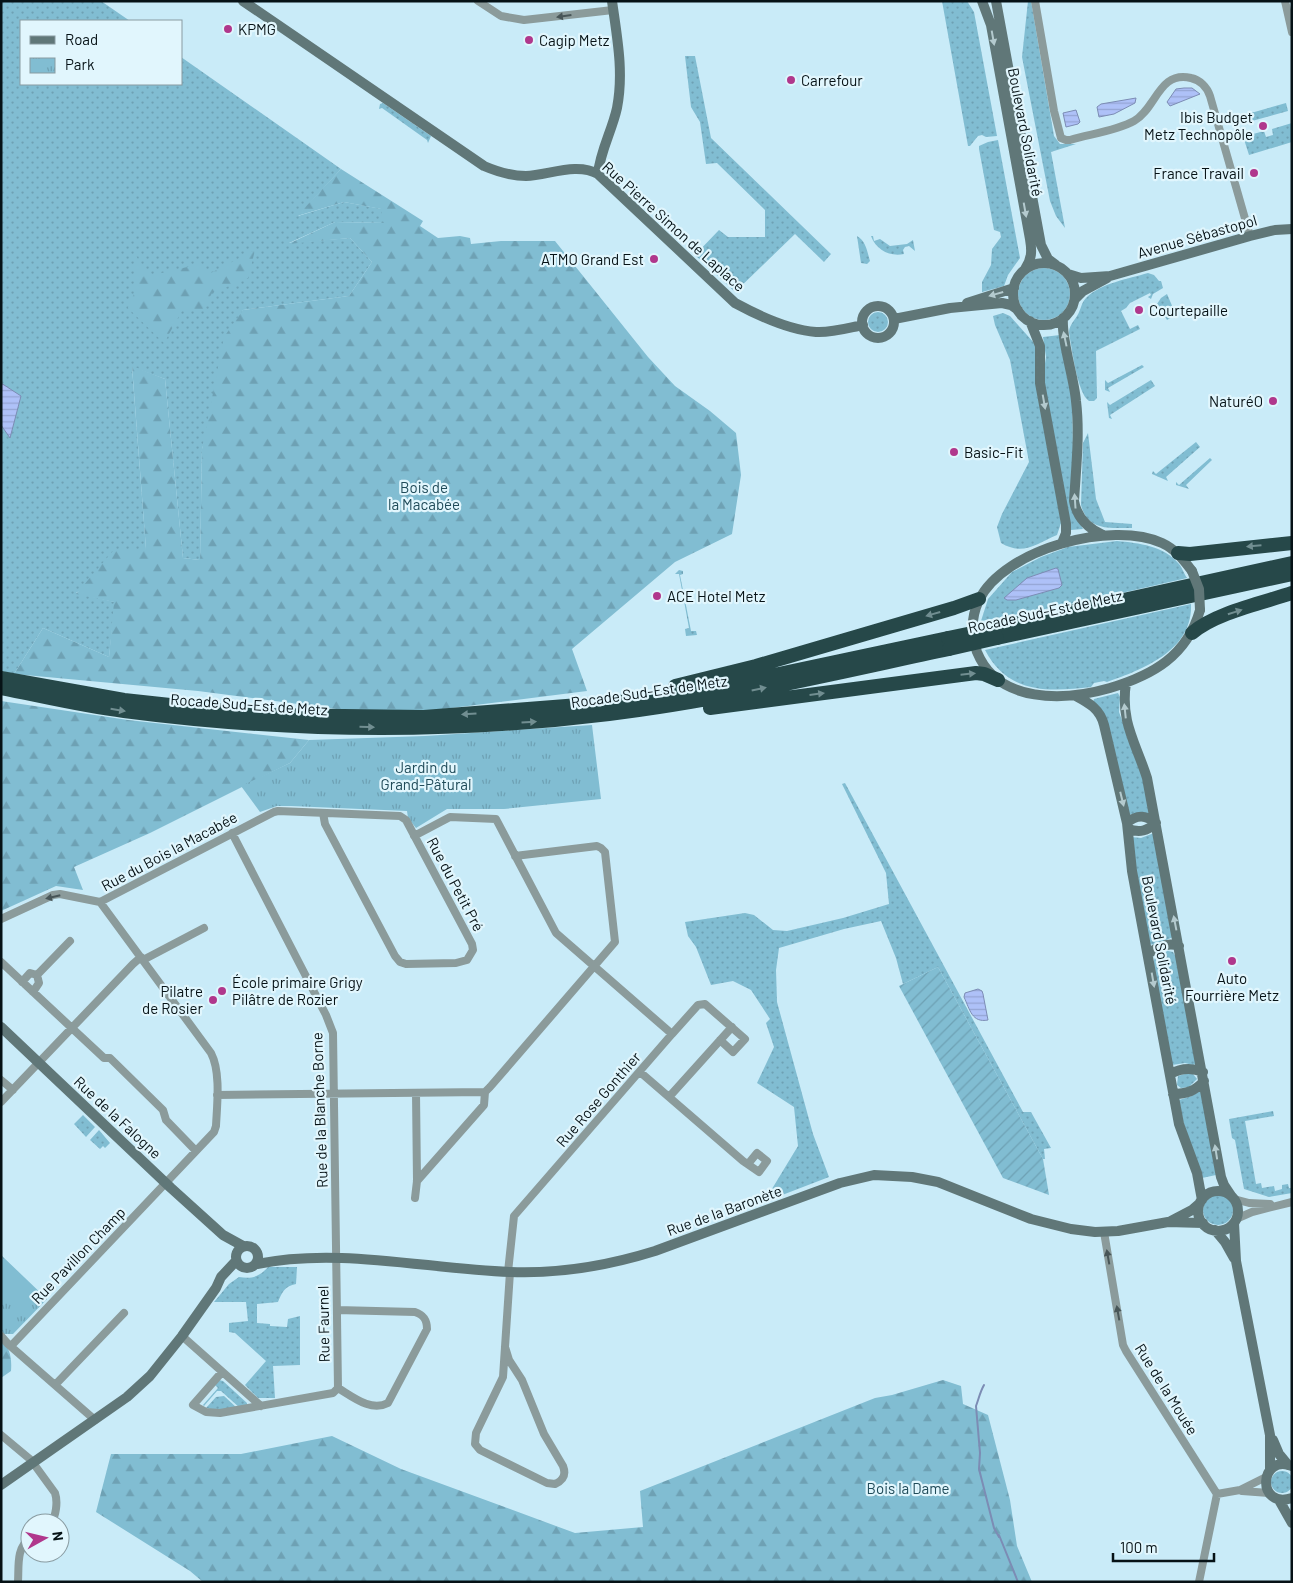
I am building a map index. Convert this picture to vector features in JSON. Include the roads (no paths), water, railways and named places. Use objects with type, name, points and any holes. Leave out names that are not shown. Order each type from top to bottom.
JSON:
[{"type":"highway","points":[[1178,553],[1190,554],[1292,542]]},
{"type":"highway","name":"Rocade Sud-Est de Metz","points":[[1,688],[123,711],[263,725],[424,729],[560,720],[658,708],[716,698],[1292,563]]},
{"type":"highway","name":"Rocade Sud-Est de Metz","points":[[997,633],[1292,574]]},
{"type":"highway","points":[[1192,633],[1201,625],[1214,618],[1292,593]]},
{"type":"highway","points":[[574,706],[698,681],[756,666],[979,599]]},
{"type":"highway","name":"Rocade Sud-Est de Metz","points":[[1,678],[124,700],[263,715],[424,718],[643,700],[948,644]]},
{"type":"highway","points":[[560,720],[586,721],[624,718],[976,674],[984,674],[998,680]]},
{"type":"main road","name":"Rue Pierre Simon de Laplace","points":[[243,1],[484,166],[502,173],[521,176],[585,169],[598,174],[735,303],[757,314],[804,331],[818,332],[863,325]]},
{"type":"main road","name":"Boulevard Solidarité","points":[[982,1],[991,25],[1030,239],[1032,253],[1030,262],[1025,269]]},
{"type":"main road","name":"Boulevard Solidarité","points":[[996,1],[1041,246],[1048,259],[1056,265]]},
{"type":"main road","points":[[598,174],[604,144],[615,114],[620,82],[619,52],[612,6]]},
{"type":"main road","points":[[585,169],[594,160],[604,144]]},
{"type":"main road","name":"Avenue Sébastopol","points":[[1068,274],[1081,278],[1110,276],[1250,236],[1275,230],[1292,229]]},
{"type":"main road","points":[[1018,310],[1015,303],[1014,288],[1020,274],[1025,269],[1043,263],[1056,265],[1068,274],[1075,289],[1075,299],[1064,318],[1044,325],[1030,321]]},
{"type":"main road","name":"Avenue Sébastopol","points":[[1075,299],[1110,276]]},
{"type":"main road","points":[[894,319],[950,308],[1014,288]]},
{"type":"main road","points":[[950,308],[1010,305],[1030,321],[1040,346],[1040,383],[1066,524],[1066,533],[1062,543]]},
{"type":"main road","points":[[875,307],[887,309],[892,313],[894,319],[893,329],[882,338],[870,335],[863,325],[865,314],[868,310],[875,307]]},
{"type":"main road","points":[[1064,318],[1063,330],[1076,402],[1077,433],[1074,500],[1076,512],[1080,519],[1090,528],[1104,535]]},
{"type":"main road","points":[[1104,535],[1123,535],[1152,539],[1178,553],[1192,571],[1199,589],[1200,610],[1192,633],[1175,654],[1162,664],[1126,683],[1076,696],[1040,696],[1030,694],[998,680],[983,664],[974,644],[973,622],[979,599],[1008,568],[1028,557],[1062,543],[1104,535]]},
{"type":"main road","name":"Boulevard Solidarité","points":[[1126,683],[1124,696],[1125,718],[1147,778],[1221,1177],[1233,1198]]},
{"type":"main road","name":"Boulevard Solidarité","points":[[1076,696],[1093,706],[1102,717],[1128,826],[1132,871],[1179,1124],[1199,1182],[1201,1202]]},
{"type":"main road","points":[[1142,816],[1156,822],[1146,830],[1135,831],[1128,826],[1132,818],[1142,816]]},
{"type":"main road","points":[[1148,954],[1164,945],[1179,946]]},
{"type":"main road","name":"Rue de la Falogne","points":[[1,1027],[165,1183],[228,1239],[239,1257],[253,1247],[258,1252]]},
{"type":"main road","points":[[1170,1074],[1179,1069],[1189,1068],[1203,1077],[1193,1091],[1185,1094],[1173,1094]]},
{"type":"main road","name":"Rue de la Baronète","points":[[239,1257],[249,1269],[257,1264],[279,1260],[360,1259],[509,1272],[568,1271],[627,1260],[720,1228],[840,1183],[874,1175],[899,1176],[938,1182],[1051,1225],[1087,1232],[1104,1232],[1168,1222],[1203,1223]]},
{"type":"main road","points":[[1236,1261],[1225,1242],[1215,1230],[1203,1223],[1198,1212],[1201,1202],[1209,1193],[1216,1191],[1226,1193],[1233,1198],[1238,1209],[1235,1221],[1236,1261],[1270,1435],[1268,1474],[1265,1483],[1269,1493],[1279,1500],[1292,1523]]},
{"type":"main road","name":"Rue de la Baronète","points":[[1168,1222],[1192,1210],[1201,1202]]},
{"type":"main road","points":[[1215,1230],[1224,1230],[1235,1221]]},
{"type":"main road","points":[[257,1264],[258,1252]]},
{"type":"main road","name":"Rue de la Baronète","points":[[258,1252],[279,1260]]},
{"type":"main road","points":[[1,1485],[127,1397],[150,1376],[182,1336],[216,1288],[221,1277],[239,1257]]},
{"type":"main road","points":[[1270,1435],[1279,1454],[1290,1465]]},
{"type":"main road","points":[[1268,1474],[1278,1465],[1290,1465]]},
{"type":"main road","points":[[1279,1500],[1292,1498]]},
{"type":"street","points":[[478,1],[501,16],[524,20],[612,6]]},
{"type":"street","points":[[1036,1],[1060,138],[1070,140],[1131,123],[1148,109],[1159,91],[1169,80],[1185,77],[1195,79],[1204,86],[1210,96],[1250,236]]},
{"type":"street","points":[[1288,5],[1292,32]]},
{"type":"street","name":"Rue du Bois la Macabée","points":[[1,920],[53,895],[60,894],[100,902],[274,812],[324,813]]},
{"type":"street","name":"Rue du Petit Pré","points":[[324,813],[400,816],[406,820],[472,944],[471,956],[464,962],[406,964],[400,962],[395,956],[325,824],[324,813]]},
{"type":"street","points":[[414,836],[450,817],[496,819],[556,933],[672,1034]]},
{"type":"street","name":"Rue de la Blanche Borne","points":[[232,834],[331,1027],[333,1039],[336,1259]]},
{"type":"street","points":[[417,1181],[484,1105],[485,1092],[615,942],[605,852],[602,848],[597,846],[516,856]]},
{"type":"street","name":"Rue Pavillon Champ","points":[[11,1346],[216,1128],[215,1061],[100,902]]},
{"type":"street","points":[[1,1102],[133,964],[204,928]]},
{"type":"street","points":[[37,975],[70,941]]},
{"type":"street","points":[[1,962],[104,1058],[110,1058],[164,1110],[166,1120],[196,1151]]},
{"type":"street","points":[[22,982],[30,974],[37,975]]},
{"type":"street","points":[[33,992],[39,983],[37,975]]},
{"type":"street","name":"Rue Rose Gonthier","points":[[505,1347],[509,1360],[522,1380],[544,1434],[564,1466],[564,1477],[556,1484],[547,1483],[480,1450],[475,1444],[476,1431],[503,1377],[509,1272],[514,1216],[698,1005],[705,1004],[732,1027]]},
{"type":"street","points":[[669,1097],[720,1040],[732,1027],[745,1039],[733,1052],[720,1040]]},
{"type":"street","points":[[640,1072],[748,1164]]},
{"type":"street","points":[[1,1080],[13,1090]]},
{"type":"street","points":[[217,1095],[485,1092]]},
{"type":"street","points":[[415,1198],[417,1181],[416,1093]]},
{"type":"street","points":[[1233,1198],[1249,1203],[1277,1204],[1292,1202]]},
{"type":"street","points":[[1235,1221],[1252,1212],[1277,1204]]},
{"type":"street","name":"Rue de la Mouée","points":[[1104,1232],[1123,1345],[1216,1494]]},
{"type":"street","name":"Rue Faurnel","points":[[336,1259],[338,1388]]},
{"type":"street","points":[[222,1372],[193,1405],[214,1414],[333,1393],[338,1388],[371,1406],[382,1406],[388,1403],[428,1328],[427,1322],[424,1317],[415,1312],[337,1310]]},
{"type":"street","points":[[55,1385],[124,1313]]},
{"type":"street","points":[[1,1336],[95,1420]]},
{"type":"street","points":[[182,1336],[261,1406]]},
{"type":"street","points":[[1,1435],[33,1462],[56,1494],[55,1513]]},
{"type":"street","points":[[1240,1490],[1268,1474]]},
{"type":"street","points":[[1198,1582],[1216,1494],[1240,1490],[1269,1493]]},
{"type":"street","points":[[18,1582],[20,1549]]},
{"type":"waterway","points":[[984,1385],[976,1406],[980,1453],[979,1469],[994,1528],[999,1537],[999,1535],[1018,1582]]},
{"type":"place","name":"KPMG","points":[[228,29]]},
{"type":"place","name":"Cagip Metz","points":[[529,40]]},
{"type":"place","name":"Carrefour","points":[[791,80]]},
{"type":"place","name":"Ibis Budget Metz Technopôle","points":[[1263,126]]},
{"type":"place","name":"France Travail","points":[[1254,173]]},
{"type":"place","name":"ATMO Grand Est","points":[[654,259]]},
{"type":"place","name":"Courtepaille","points":[[1139,310]]},
{"type":"place","name":"NaturéO","points":[[1273,401]]},
{"type":"place","name":"Basic-Fit","points":[[954,452]]},
{"type":"place","name":"ACE Hotel Metz","points":[[657,596]]},
{"type":"place","name":"Auto Fourrière Metz","points":[[1232,961]]},
{"type":"place","name":"École primaire Grigy Pilâtre de Rozier","points":[[222,991]]},
{"type":"place","name":"Pilatre de Rosier","points":[[213,1000]]},
{"type":"park label","name":"Bois de la Macabée","points":[[424,496]]},
{"type":"park label","name":"Jardin du Grand-Pâtural","points":[[426,776]]},
{"type":"park label","name":"Bois la Dame","points":[[908,1488]]}]
